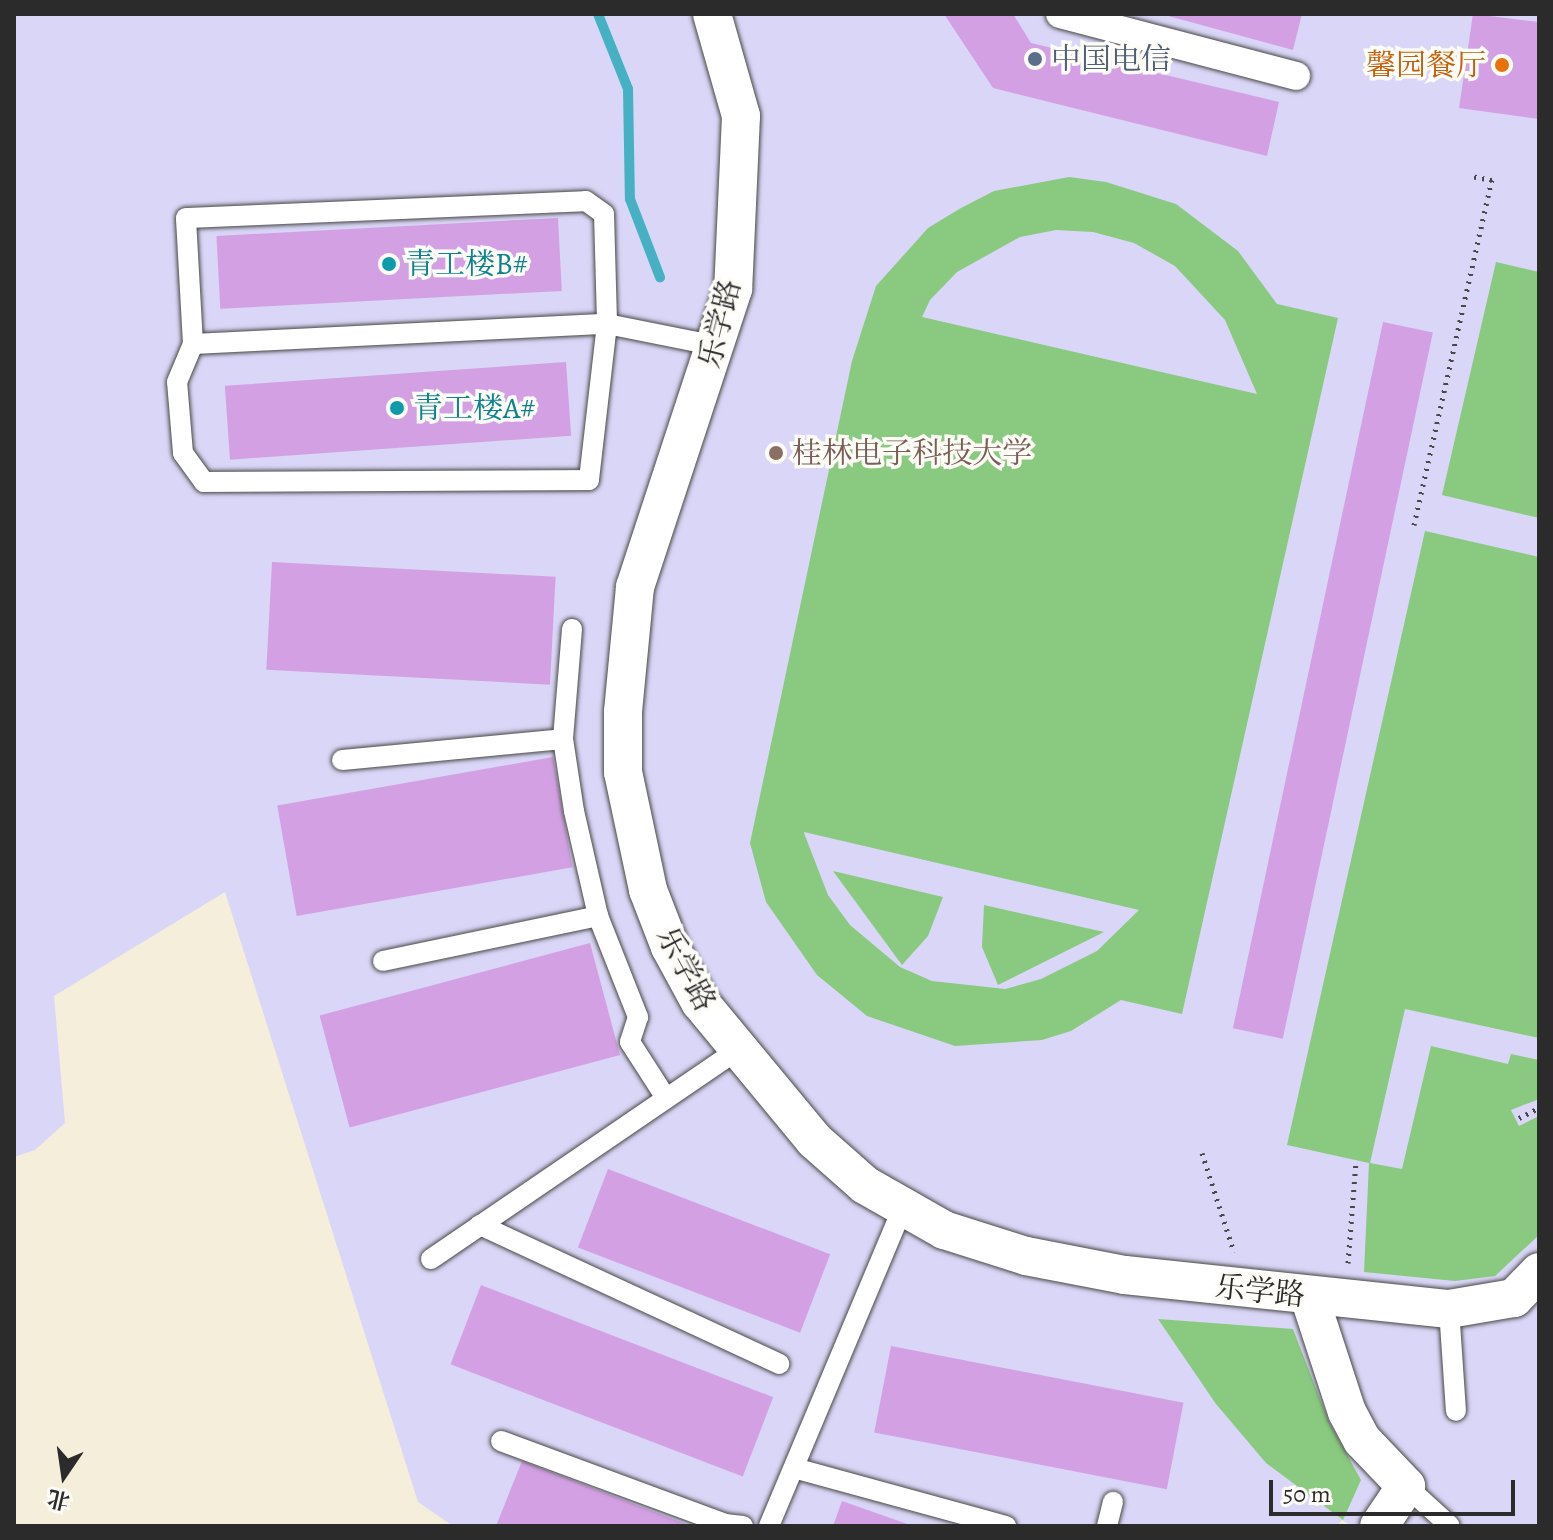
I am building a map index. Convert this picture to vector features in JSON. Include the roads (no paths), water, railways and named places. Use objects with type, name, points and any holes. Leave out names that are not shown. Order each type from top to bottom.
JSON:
[{"type":"street","name":"乐学路","points":[[712,14],[741,116],[733,289],[717,346],[657,510],[635,587],[623,772],[648,890],[670,947],[700,1002],[814,1140],[865,1185],[902,1209],[944,1230],[1026,1256],[1245,1291],[1449,1309],[1514,1298],[1539,1272]]},
{"type":"street","points":[[1060,14],[1296,76]]},
{"type":"street","points":[[1327,1298],[1347,1412],[1362,1440],[1406,1486],[1379,1526]]},
{"type":"lane","points":[[586,201],[604,214],[607,324],[589,480],[204,482],[183,453],[177,382],[193,344],[186,218],[586,201]]},
{"type":"lane","points":[[193,344],[607,324],[717,346]]},
{"type":"lane","points":[[572,629],[563,739],[598,916],[638,1017],[630,1042],[666,1098]]},
{"type":"lane","points":[[342,760],[563,739]]},
{"type":"lane","points":[[383,961],[598,916]]},
{"type":"lane","points":[[431,1259],[737,1050]]},
{"type":"lane","points":[[769,1526],[902,1209]]},
{"type":"lane","points":[[480,1225],[779,1364]]},
{"type":"lane","points":[[1449,1309],[1456,1411]]},
{"type":"lane","points":[[501,1441],[725,1524],[743,1526]]},
{"type":"lane","points":[[794,1468],[1006,1526]]},
{"type":"lane","points":[[1406,1486],[1450,1526]]},
{"type":"lane","points":[[1107,1526],[1113,1502]]},
{"type":"waterway","points":[[598,14],[628,89],[630,199],[660,277]]},
{"type":"place","name":"中国电信","points":[[1035,59]]},
{"type":"place","name":"馨园餐厅","points":[[1502,65]]},
{"type":"place","name":"青工楼B#","points":[[389,264]]},
{"type":"place","name":"青工楼A#","points":[[397,408]]},
{"type":"place","name":"桂林电子科技大学","points":[[776,453]]}]
